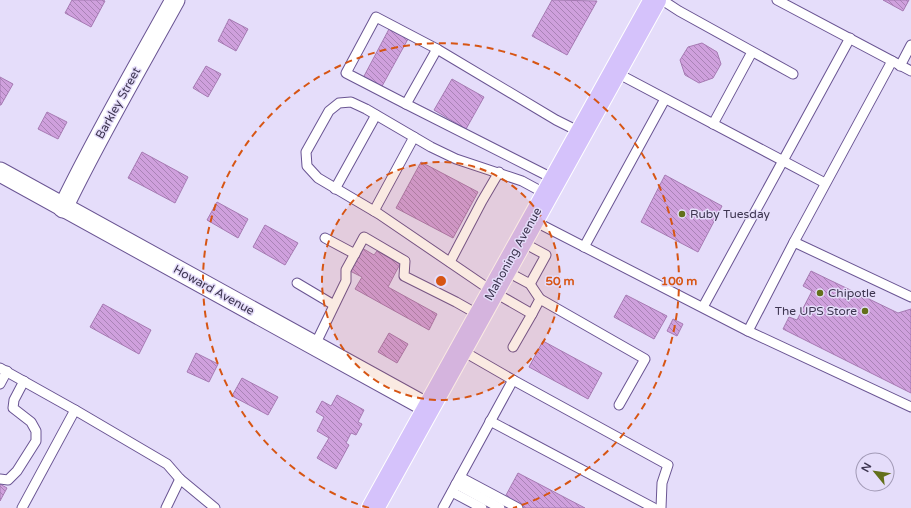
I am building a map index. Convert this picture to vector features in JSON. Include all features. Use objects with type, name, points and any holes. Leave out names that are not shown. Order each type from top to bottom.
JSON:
[{"type":"main road","name":"Mahoning Avenue","points":[[372,508],[580,132],[655,0]]},
{"type":"street","name":"Barkley Street","points":[[63,208],[103,130],[175,0]]},
{"type":"street","name":"Howard Avenue","points":[[0,172],[428,408]]},
{"type":"lane","points":[[662,0],[679,11],[793,74]]},
{"type":"lane","points":[[777,0],[911,71]]},
{"type":"lane","points":[[550,187],[406,104],[346,73],[376,17],[437,49],[556,120],[580,132]]},
{"type":"lane","points":[[703,308],[850,38]]},
{"type":"lane","points":[[900,66],[911,45]]},
{"type":"lane","points":[[406,104],[437,49]]},
{"type":"lane","points":[[713,124],[752,52]]},
{"type":"lane","points":[[748,331],[794,242],[892,61]]},
{"type":"lane","points":[[615,72],[826,183]]},
{"type":"lane","points":[[584,247],[665,99]]},
{"type":"lane","points":[[532,314],[492,291],[374,211],[318,178],[307,166],[306,152],[329,111],[339,103],[351,102],[414,137],[456,158],[522,181],[550,187]]},
{"type":"lane","points":[[335,189],[376,115]]},
{"type":"lane","points":[[374,211],[414,137]]},
{"type":"lane","points":[[450,262],[499,172]]},
{"type":"lane","points":[[532,220],[748,331],[911,407]]},
{"type":"lane","points":[[315,346],[346,281],[346,270],[364,237],[405,262],[404,276],[479,315]]},
{"type":"lane","points":[[325,238],[354,254]]},
{"type":"lane","points":[[520,241],[546,255],[530,284]]},
{"type":"lane","points":[[794,242],[911,297]]},
{"type":"lane","points":[[504,270],[530,284],[540,299],[645,359],[619,405]]},
{"type":"lane","points":[[297,283],[334,305]]},
{"type":"lane","points":[[513,347],[540,299]]},
{"type":"lane","points":[[460,350],[668,465],[662,483],[661,508]]},
{"type":"lane","points":[[0,384],[3,370],[75,410],[167,464],[180,479],[215,508]]},
{"type":"lane","points":[[443,508],[513,380]]},
{"type":"lane","points":[[0,479],[8,480],[17,471],[36,441],[36,431],[31,422],[13,408],[14,400],[24,381]]},
{"type":"lane","points":[[22,508],[75,410]]},
{"type":"lane","points":[[490,422],[654,508]]},
{"type":"lane","points":[[166,508],[180,479]]},
{"type":"lane","points":[[456,484],[482,508]]},
{"type":"lane","points":[[456,484],[500,508]]},
{"type":"lane","points":[[456,484],[518,508]]},
{"type":"building","points":[[72,0],[105,1],[91,27],[65,13]]},
{"type":"building","points":[[552,0],[597,1],[567,55],[532,36]]},
{"type":"building","points":[[883,0],[909,0],[903,11]]},
{"type":"building","points":[[229,19],[248,29],[236,51],[218,41]]},
{"type":"building","points":[[389,29],[408,39],[381,88],[363,78]]},
{"type":"building","points":[[702,43],[717,52],[721,64],[713,78],[699,83],[685,75],[680,60],[688,47]]},
{"type":"building","points":[[206,66],[221,74],[208,97],[193,88]]},
{"type":"building","points":[[0,77],[13,84],[1,105],[0,105]]},
{"type":"building","points":[[452,79],[484,97],[466,129],[434,110]]},
{"type":"building","points":[[47,112],[67,122],[58,139],[38,129]]},
{"type":"building","points":[[142,152],[188,177],[175,203],[128,178]]},
{"type":"building","points":[[421,162],[478,192],[453,238],[396,208]]},
{"type":"building","name":"Ruby Tuesday","points":[[665,175],[722,206],[698,252],[641,222]]},
{"type":"building","points":[[217,202],[248,219],[238,238],[207,220]]},
{"type":"building","points":[[265,225],[298,243],[285,265],[253,247]]},
{"type":"building","points":[[362,248],[374,255],[377,251],[400,264],[388,287],[437,314],[429,330],[355,289],[362,277],[350,271]]},
{"type":"building","points":[[811,271],[898,313],[911,309],[911,393],[783,329],[789,317],[797,320],[812,291],[803,286]]},
{"type":"building","points":[[626,295],[667,316],[654,339],[614,317]]},
{"type":"building","points":[[103,304],[151,330],[139,354],[90,327]]},
{"type":"building","points":[[673,319],[683,324],[677,336],[667,331]]},
{"type":"building","points":[[389,333],[408,344],[397,363],[378,352]]},
{"type":"building","points":[[543,341],[602,373],[588,399],[529,367]]},
{"type":"building","points":[[196,353],[218,364],[209,382],[187,372]]},
{"type":"building","points":[[242,378],[278,397],[268,415],[232,396]]},
{"type":"building","points":[[337,395],[364,410],[358,422],[362,424],[356,435],[351,433],[346,443],[349,445],[336,469],[317,458],[329,438],[317,431],[324,417],[316,412],[322,401],[331,406]]},
{"type":"building","points":[[518,473],[585,508],[525,508],[505,497]]},
{"type":"building","points":[[0,484],[7,488],[0,501]]},
{"type":"place","name":"Ruby Tuesday","points":[[682,214]]},
{"type":"place","name":"Chipotle","points":[[820,293]]},
{"type":"place","name":"The UPS Store","points":[[865,311]]}]
